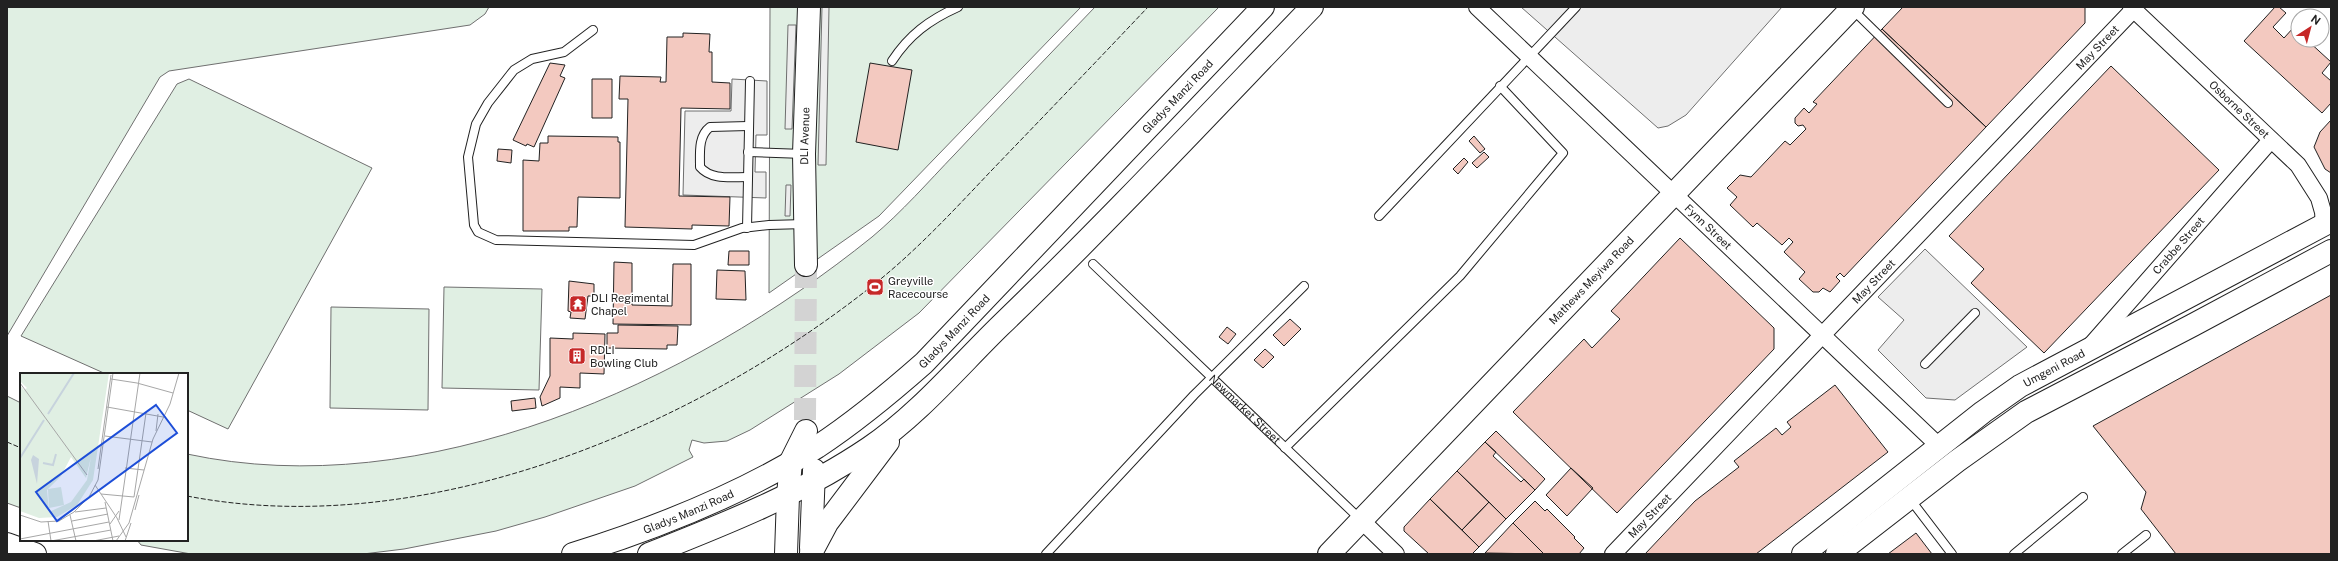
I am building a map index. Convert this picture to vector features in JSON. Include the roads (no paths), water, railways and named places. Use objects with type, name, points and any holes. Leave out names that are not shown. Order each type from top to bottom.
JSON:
[{"type":"main road","name":"DLI Avenue","points":[[806,265],[804,154],[809,7]]},
{"type":"main road","name":"Gladys Manzi Road","points":[[809,433],[886,397],[924,362],[1263,7]]},
{"type":"main road","points":[[649,554],[788,496],[814,482],[871,446],[905,419],[1084,259],[1312,7]]},
{"type":"main road","name":"Mathews Meyiwa Road","points":[[1329,554],[1852,8]]},
{"type":"main road","name":"Umgeni Road","points":[[1803,554],[1983,412],[2020,386],[2328,223]]},
{"type":"main road","points":[[1049,232],[1084,259]]},
{"type":"main road","points":[[1837,554],[1909,498],[2026,412],[2331,251]]},
{"type":"main road","points":[[811,554],[834,512],[905,419]]},
{"type":"main road","points":[[786,554],[791,460],[809,433]]},
{"type":"main road","points":[[809,433],[814,482],[811,554]]},
{"type":"main road","name":"Gladys Manzi Road","points":[[572,554],[616,541],[685,513],[754,481],[791,460]]},
{"type":"main road","points":[[7,544],[35,554]]},
{"type":"street","name":"Fynn Street","points":[[1477,7],[1673,196],[1823,335],[1940,447]]},
{"type":"street","name":"Osborne Street","points":[[2133,8],[2298,165],[2310,181],[2319,198],[2328,223]]},
{"type":"street","name":"May Street","points":[[1613,554],[2133,8]]},
{"type":"street","name":"Crabbe Street","points":[[2086,351],[2271,140]]},
{"type":"street","name":"Newmarket Street","points":[[1361,520],[1396,554]]},
{"type":"lane","points":[[892,61],[910,37],[924,25],[958,7]]},
{"type":"lane","points":[[1379,216],[1576,7]]},
{"type":"lane","points":[[1852,8],[1948,103]]},
{"type":"lane","points":[[593,30],[564,52],[532,58],[514,70],[488,103],[476,124],[468,157],[474,225],[478,232],[496,240],[694,245],[747,228],[805,224]]},
{"type":"lane","points":[[747,228],[750,82]]},
{"type":"lane","points":[[1285,448],[1460,276],[1563,153],[1500,86]]},
{"type":"lane","points":[[747,177],[713,176],[705,173],[700,167],[701,137],[705,131],[710,127],[748,126]]},
{"type":"lane","points":[[748,152],[804,154]]},
{"type":"lane","name":"Newmarket Street","points":[[1084,259],[1213,378],[1361,520]]},
{"type":"lane","points":[[1046,554],[1194,395],[1213,378],[1304,286]]},
{"type":"lane","points":[[1925,364],[1975,313]]},
{"type":"lane","points":[[1909,498],[1952,554]]},
{"type":"lane","points":[[2014,554],[2083,498]]},
{"type":"lane","points":[[2122,554],[2146,535]]},
{"type":"tunnel","points":[[805,420],[806,265]]},
{"type":"place","name":"Greyville Racecourse","points":[[875,287]]},
{"type":"place","name":"DLI Regimental Chapel","points":[[578,304]]},
{"type":"place","name":"RDLI Bowling Club","points":[[577,356]]}]
